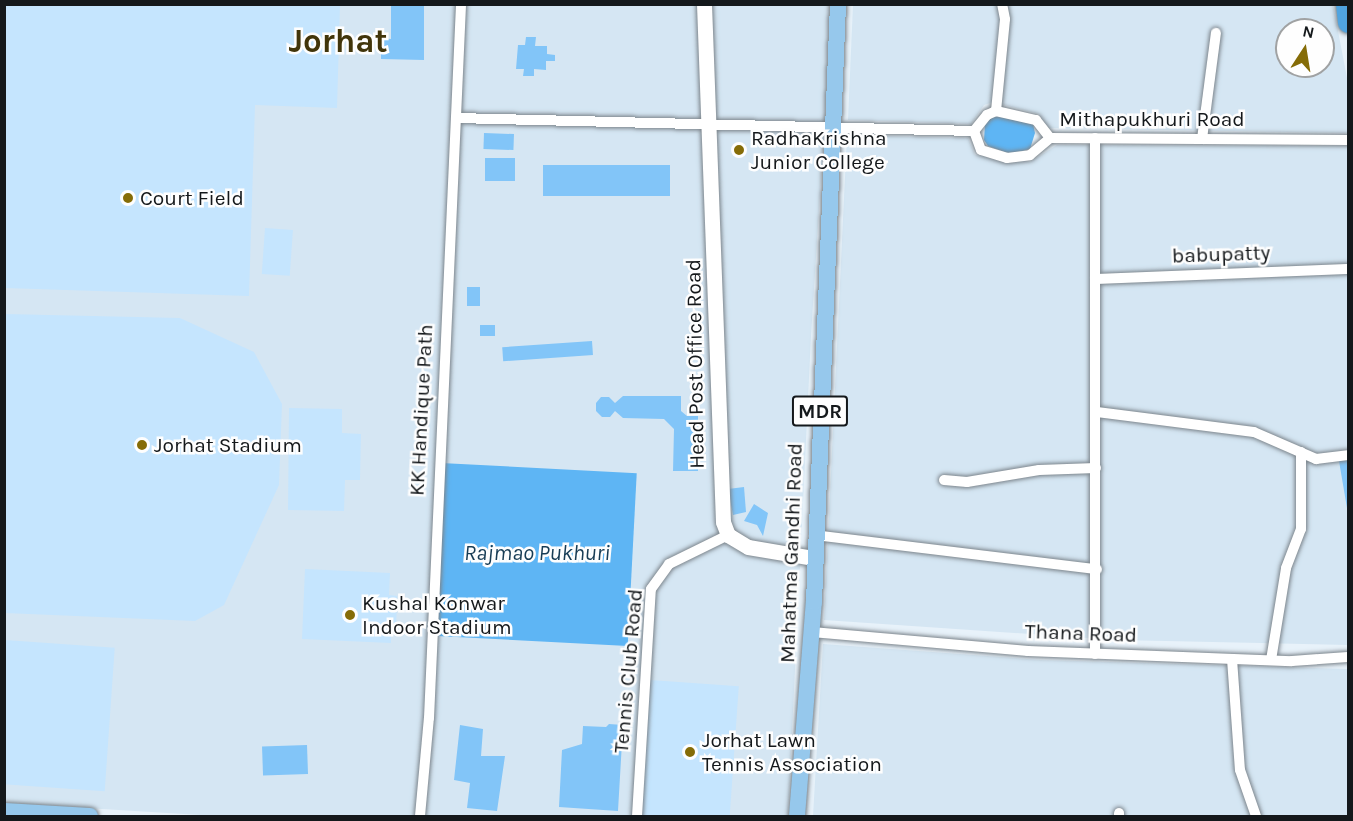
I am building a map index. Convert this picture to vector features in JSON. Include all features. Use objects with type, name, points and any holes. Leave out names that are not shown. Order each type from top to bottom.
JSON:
[{"type":"highway","points":[[1346,4],[1348,23]]},
{"type":"main road","name":"Mahatma Gandhi Road","points":[[797,816],[812,632],[814,535],[838,4]]},
{"type":"main road","points":[[7,813],[90,816]]},
{"type":"street","name":"KK Handique Path","points":[[420,816],[429,718],[430,618],[461,4]]},
{"type":"street","name":"Head Post Office Road","points":[[704,4],[710,121],[719,486],[721,513],[729,535]]},
{"type":"street","name":"Head Post Office Road","points":[[708,100],[710,4]]},
{"type":"street","points":[[996,111],[1005,19],[1002,4]]},
{"type":"street","points":[[1202,139],[1216,33]]},
{"type":"street","points":[[456,118],[710,121],[974,131],[987,115],[996,111],[1036,120],[1050,138]]},
{"type":"street","name":"Mithapukhuri Road","points":[[974,131],[981,150],[1007,158],[1030,155],[1050,138],[1348,140]]},
{"type":"street","points":[[1095,138],[1097,412],[1095,654]]},
{"type":"street","name":"babupatty","points":[[1095,279],[1348,269]]},
{"type":"street","points":[[1097,412],[1254,432],[1320,460],[1348,455]]},
{"type":"street","points":[[1271,660],[1286,568],[1301,529],[1301,452]]},
{"type":"street","points":[[944,480],[968,482],[1039,470],[1096,468]]},
{"type":"street","points":[[729,535],[748,547],[814,558]]},
{"type":"street","name":"Tennis Club Road","points":[[637,816],[651,589],[669,564],[729,535]]},
{"type":"street","points":[[814,535],[1097,569]]},
{"type":"street","name":"Thana Road","points":[[812,632],[1095,654],[1271,660],[1348,657]]},
{"type":"street","points":[[1232,658],[1240,770],[1256,816]]},
{"type":"shaded area","name":"Court Field","points":[[5,4],[340,5],[337,108],[255,105],[249,296],[5,288]]},
{"type":"shaded area","points":[[4,5],[832,5],[811,336],[788,816],[216,816],[5,803]]},
{"type":"shaded area","points":[[853,5],[1333,5],[1348,83],[1348,133],[1044,128],[1039,114],[993,102],[984,105],[971,124],[848,120]]},
{"type":"shaded area","points":[[847,135],[968,138],[975,155],[1030,162],[1057,145],[1348,146],[1348,645],[1118,640],[824,620]]},
{"type":"shaded area","points":[[265,228],[293,230],[290,276],[262,274]]},
{"type":"shaded area","name":"Jorhat Stadium","points":[[5,314],[180,318],[254,352],[282,404],[279,485],[224,605],[195,621],[5,613]]},
{"type":"shaded area","points":[[289,408],[342,409],[342,433],[361,434],[360,480],[345,480],[344,511],[288,510]]},
{"type":"shaded area","name":"Kushal Konwar Indoor Stadium","points":[[305,569],[390,573],[389,595],[397,596],[396,634],[391,634],[391,643],[302,639]]},
{"type":"shaded area","points":[[5,640],[115,648],[105,791],[4,784]]},
{"type":"shaded area","points":[[823,644],[1041,660],[1348,669],[1348,816],[813,816]]},
{"type":"shaded area","name":"Jorhat Lawn Tennis Association","points":[[650,680],[739,686],[730,816],[641,816]]},
{"type":"water","points":[[997,116],[1033,124],[1035,133],[1030,149],[1010,154],[988,146],[984,140],[985,124],[989,117]]},
{"type":"water","name":"Rajmao Pukhuri","points":[[441,463],[637,473],[628,646],[432,636]]},
{"type":"building","points":[[391,4],[424,4],[424,60],[381,59],[381,38],[391,39]]},
{"type":"building","points":[[526,37],[536,37],[535,46],[547,46],[547,54],[555,55],[555,61],[546,61],[546,70],[534,69],[534,76],[523,76],[524,69],[516,69],[518,45],[525,45]]},
{"type":"building","points":[[484,133],[514,134],[513,150],[483,149]]},
{"type":"building","points":[[485,158],[515,158],[515,181],[485,181]]},
{"type":"building","points":[[543,165],[670,165],[670,196],[543,196]]},
{"type":"building","points":[[467,287],[480,287],[480,306],[467,306]]},
{"type":"building","points":[[480,325],[495,325],[495,336],[480,336]]},
{"type":"building","points":[[592,341],[593,355],[503,361],[502,347]]},
{"type":"building","points":[[623,396],[681,396],[681,411],[687,416],[698,416],[698,471],[673,471],[674,429],[664,419],[623,418],[615,411],[610,417],[602,417],[596,411],[596,403],[601,397],[609,397],[615,403]]},
{"type":"building","points":[[1348,459],[1348,508],[1347,508],[1339,461]]},
{"type":"building","points":[[744,487],[746,512],[733,515],[728,489]]},
{"type":"building","points":[[754,504],[768,513],[763,536],[757,525],[744,521]]},
{"type":"building","points":[[609,724],[623,725],[618,811],[559,807],[562,750],[582,744],[583,726],[606,727]]},
{"type":"building","points":[[460,725],[483,729],[481,756],[505,756],[497,811],[467,808],[470,783],[454,780]]},
{"type":"building","points":[[307,745],[308,774],[263,776],[262,747]]},
{"type":"place","name":"RadhaKrishna Junior College","points":[[739,150]]},
{"type":"place","name":"Court Field","points":[[128,198]]},
{"type":"place","name":"Jorhat Stadium","points":[[142,445]]},
{"type":"place","name":"Kushal Konwar Indoor Stadium","points":[[350,615]]},
{"type":"place","name":"Jorhat Lawn Tennis Association","points":[[690,752]]},
{"type":"district","name":"Jorhat","points":[[338,42]]}]
